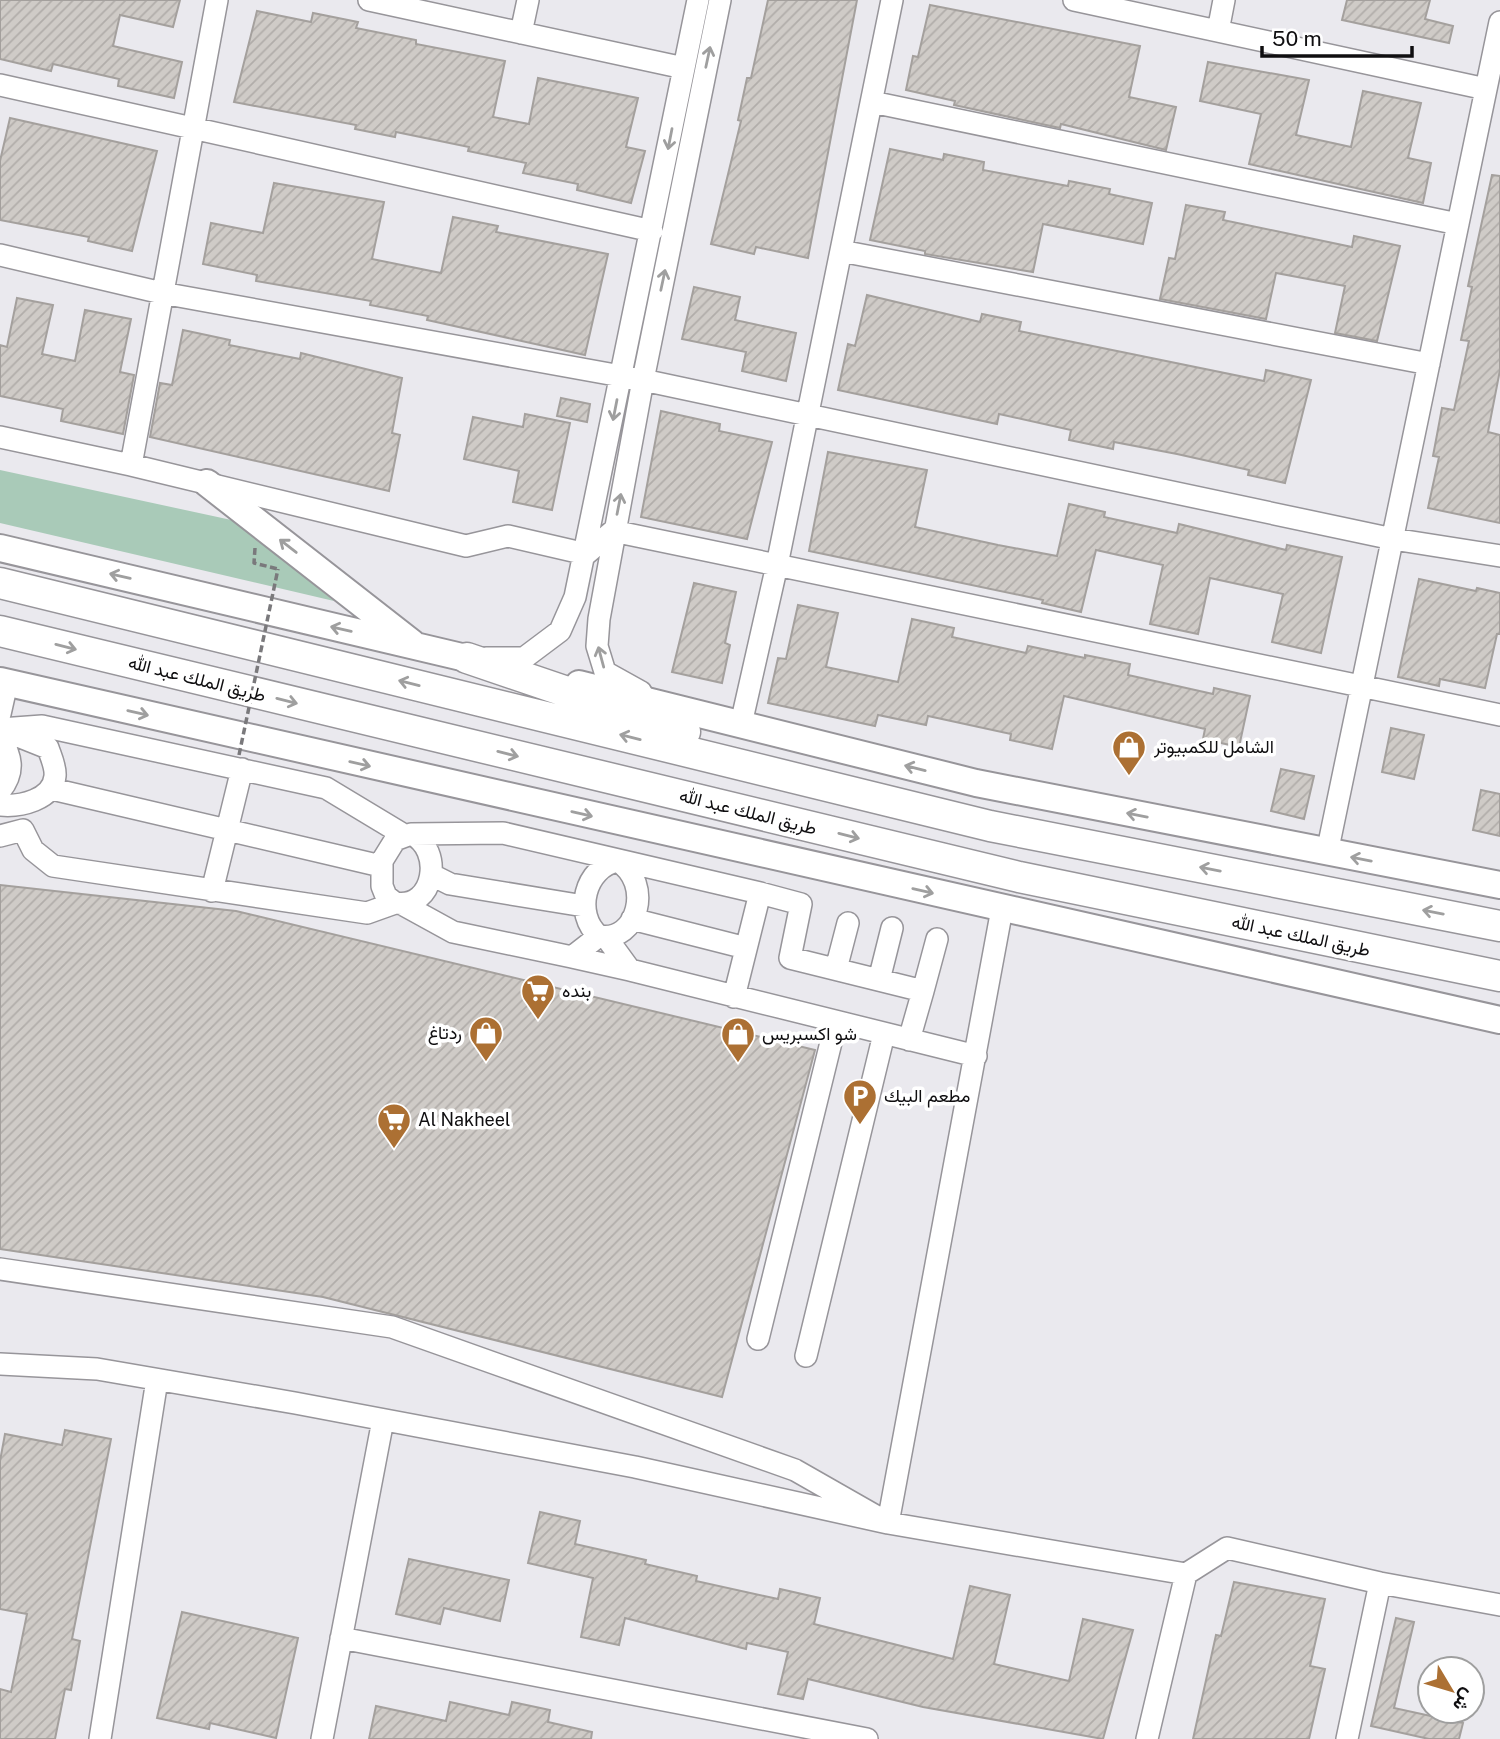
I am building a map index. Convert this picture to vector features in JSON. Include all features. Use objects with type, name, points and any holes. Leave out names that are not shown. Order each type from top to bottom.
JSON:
[{"type":"highway","points":[[0,583],[990,826],[1500,926]]},
{"type":"highway","name":"طريق الملك عبد الله","points":[[0,631],[1019,877],[1500,976]]},
{"type":"highway","points":[[467,658],[616,710],[990,826]]},
{"type":"highway","points":[[1444,965],[1500,983]]},
{"type":"main road","points":[[207,483],[419,648]]},
{"type":"main road","points":[[0,548],[668,705],[976,783],[1500,885]]},
{"type":"main road","name":"طريق الملك عبد الله","points":[[3,682],[1500,1020]]},
{"type":"street","points":[[131,464],[218,0]]},
{"type":"street","points":[[373,0],[684,68]]},
{"type":"street","points":[[521,33],[528,0]]},
{"type":"street","points":[[668,705],[624,685],[605,672],[597,646],[652,231],[698,0]]},
{"type":"street","points":[[467,658],[524,658],[560,631],[575,597],[632,378],[720,0]]},
{"type":"street","points":[[741,724],[777,565],[892,0]]},
{"type":"street","points":[[1074,0],[1486,89]]},
{"type":"street","points":[[1218,31],[1224,0]]},
{"type":"street","points":[[1327,853],[1500,22]]},
{"type":"street","points":[[0,85],[193,126],[652,231]]},
{"type":"street","points":[[872,102],[1458,224]]},
{"type":"street","points":[[841,251],[1429,364]]},
{"type":"street","points":[[0,255],[162,293],[632,378],[1394,538],[1500,556]]},
{"type":"street","points":[[0,437],[131,464],[466,546],[508,536],[586,554]]},
{"type":"street","points":[[586,554],[613,531]]},
{"type":"street","points":[[613,531],[1500,715]]},
{"type":"street","points":[[0,714],[3,682]]},
{"type":"street","points":[[0,729],[42,726],[241,762],[326,788],[407,834],[429,852],[432,875],[420,896],[367,913],[53,866],[33,850],[23,831],[0,836]]},
{"type":"street","points":[[0,729],[27,737],[48,748],[56,773],[52,789],[40,798],[12,806],[0,805]]},
{"type":"street","points":[[0,736],[11,760],[11,772],[0,791]]},
{"type":"street","points":[[212,891],[241,762]]},
{"type":"street","points":[[52,789],[381,866]]},
{"type":"street","points":[[923,991],[790,958],[801,904],[503,833],[407,834],[388,849],[381,866],[380,873],[386,896],[453,932],[630,970],[976,1056]]},
{"type":"street","points":[[572,957],[603,937],[624,929],[632,919],[639,897],[637,885],[629,868],[618,861],[606,863],[590,882],[584,906],[591,929],[603,937],[630,970]]},
{"type":"street","points":[[432,875],[450,884],[584,906]]},
{"type":"street","points":[[734,997],[760,893]]},
{"type":"street","points":[[888,1523],[1002,909]]},
{"type":"street","points":[[632,919],[746,948]]},
{"type":"street","points":[[836,969],[848,923]]},
{"type":"street","points":[[879,980],[892,928]]},
{"type":"street","points":[[909,1040],[937,939]]},
{"type":"street","points":[[758,1339],[836,1022]]},
{"type":"street","points":[[806,1356],[884,1034]]},
{"type":"street","points":[[0,1269],[392,1327],[795,1470],[888,1523]]},
{"type":"street","points":[[0,1364],[97,1369],[635,1467],[888,1523],[1186,1574],[1227,1548],[1380,1583],[1500,1605]]},
{"type":"street","points":[[100,1739],[157,1380]]},
{"type":"street","points":[[322,1739],[383,1420]]},
{"type":"street","points":[[1147,1739],[1186,1574]]},
{"type":"street","points":[[1347,1739],[1380,1583]]},
{"type":"street","points":[[341,1638],[867,1739]]},
{"type":"path","points":[[241,762],[278,569],[254,563]]},
{"type":"green space","points":[[0,470],[236,521],[334,601],[0,523]]},
{"type":"building","points":[[0,0],[180,0],[173,27],[120,15],[113,46],[182,62],[174,98],[118,86],[119,79],[53,64],[51,71],[0,59]]},
{"type":"building","points":[[768,0],[857,0],[808,258],[756,247],[754,254],[711,244],[741,121],[738,120],[747,78],[751,78]]},
{"type":"building","points":[[1347,0],[1430,0],[1425,19],[1453,26],[1449,43],[1342,20]]},
{"type":"building","points":[[930,5],[1140,46],[1129,97],[1176,107],[1166,150],[1061,124],[1060,128],[954,105],[955,101],[906,90],[913,56],[918,57]]},
{"type":"building","points":[[257,11],[311,22],[313,13],[358,22],[356,28],[416,40],[416,44],[505,61],[493,117],[529,124],[538,78],[638,98],[626,147],[645,151],[631,203],[577,190],[578,184],[523,173],[526,163],[468,151],[469,147],[396,132],[395,137],[355,129],[356,125],[234,102]]},
{"type":"building","points":[[1208,62],[1309,80],[1296,135],[1351,147],[1363,91],[1421,103],[1408,158],[1431,163],[1423,203],[1249,164],[1261,114],[1200,101]]},
{"type":"building","points":[[10,118],[157,151],[132,251],[88,241],[89,237],[0,220],[0,161]]},
{"type":"building","points":[[890,149],[943,160],[944,154],[984,162],[983,170],[1068,186],[1069,181],[1110,189],[1109,194],[1152,203],[1143,244],[1043,224],[1033,272],[925,254],[925,251],[870,240]]},
{"type":"building","points":[[1492,175],[1500,176],[1500,370],[1488,432],[1500,435],[1500,523],[1428,508],[1439,457],[1433,456],[1442,408],[1454,410],[1469,341],[1461,340],[1472,287],[1468,286]]},
{"type":"building","points":[[274,183],[384,202],[372,259],[441,273],[453,217],[498,226],[496,232],[608,254],[585,355],[427,320],[428,316],[370,305],[371,301],[256,281],[257,275],[203,264],[211,223],[263,233]]},
{"type":"building","points":[[1186,205],[1225,212],[1223,220],[1352,247],[1354,236],[1400,246],[1377,341],[1335,333],[1345,286],[1276,273],[1266,319],[1160,299],[1169,258],[1175,259]]},
{"type":"building","points":[[694,287],[740,297],[735,320],[796,333],[786,381],[742,371],[746,352],[682,339]]},
{"type":"building","points":[[867,295],[980,322],[982,314],[1021,322],[1019,331],[1264,381],[1266,370],[1311,380],[1285,483],[1248,475],[1249,470],[1177,454],[1114,442],[1113,449],[1069,440],[1071,430],[999,414],[997,424],[838,390],[848,344],[855,346]]},
{"type":"building","points":[[17,298],[53,305],[42,354],[75,361],[85,310],[131,319],[120,372],[134,375],[123,434],[61,421],[63,409],[0,396],[0,345],[7,347]]},
{"type":"building","points":[[183,330],[230,340],[229,345],[300,359],[301,353],[402,378],[392,433],[400,435],[389,491],[150,437],[160,383],[172,385]]},
{"type":"building","points":[[561,398],[590,404],[587,422],[557,416]]},
{"type":"building","points":[[661,411],[720,424],[719,431],[772,442],[747,539],[641,517]]},
{"type":"building","points":[[525,414],[570,423],[552,510],[513,502],[519,471],[464,459],[473,417],[523,427]]},
{"type":"building","points":[[828,452],[927,470],[915,527],[998,545],[1057,556],[1069,504],[1105,512],[1104,517],[1177,533],[1179,524],[1286,550],[1287,545],[1342,557],[1321,653],[1272,642],[1283,594],[1210,578],[1198,634],[1150,624],[1163,565],[1096,550],[1081,612],[1042,603],[1043,600],[809,551]]},
{"type":"building","points":[[1419,579],[1476,591],[1477,588],[1500,593],[1500,634],[1497,634],[1485,688],[1440,679],[1439,686],[1398,677]]},
{"type":"building","points":[[694,583],[736,592],[725,643],[730,645],[722,683],[672,672]]},
{"type":"building","points":[[798,605],[838,613],[826,667],[898,682],[912,619],[954,628],[952,637],[1026,653],[1028,646],[1085,658],[1085,655],[1130,664],[1128,675],[1213,694],[1214,688],[1250,696],[1239,747],[1203,739],[1205,729],[1064,696],[1052,749],[1010,740],[1011,734],[928,716],[926,725],[878,715],[875,726],[768,703],[778,658],[786,659]]},
{"type":"building","points":[[1391,728],[1424,735],[1414,779],[1382,772]]},
{"type":"building","points":[[1281,769],[1314,776],[1304,819],[1271,811]]},
{"type":"building","points":[[1481,790],[1500,794],[1500,836],[1473,830]]},
{"type":"building","name":"Al Nakheel","points":[[0,885],[236,911],[815,1050],[722,1397],[323,1297],[0,1249]]},
{"type":"building","points":[[65,1430],[111,1439],[72,1639],[80,1641],[71,1690],[65,1689],[55,1739],[0,1739],[0,1689],[11,1692],[27,1614],[0,1609],[0,1461],[5,1434],[62,1445]]},
{"type":"building","points":[[540,1512],[580,1521],[575,1544],[646,1560],[645,1564],[697,1576],[696,1581],[778,1599],[780,1589],[820,1598],[814,1624],[953,1659],[970,1586],[1010,1595],[994,1664],[1069,1681],[1083,1619],[1133,1630],[1103,1739],[923,1707],[808,1679],[803,1699],[778,1694],[788,1652],[747,1643],[746,1649],[625,1618],[619,1645],[581,1637],[593,1578],[528,1563]]},
{"type":"building","points":[[409,1559],[509,1580],[500,1621],[444,1608],[440,1624],[396,1614]]},
{"type":"building","points":[[1234,1582],[1325,1599],[1310,1666],[1325,1669],[1309,1739],[1193,1739],[1216,1635],[1221,1636]]},
{"type":"building","points":[[182,1612],[298,1638],[276,1738],[210,1723],[209,1729],[157,1718]]},
{"type":"building","points":[[1396,1618],[1414,1622],[1394,1708],[1416,1713],[1416,1725],[1462,1725],[1459,1739],[1429,1739],[1371,1726]]},
{"type":"building","points":[[450,1702],[509,1715],[512,1702],[550,1710],[548,1722],[592,1732],[591,1739],[369,1739],[376,1706],[446,1721]]},
{"type":"place","name":"الشامل للكمبيوتر","points":[[1129,777]]},
{"type":"place","name":"بنده","points":[[538,1021]]},
{"type":"place","name":"ردتاغ","points":[[486,1063]]},
{"type":"place","name":"شو اكسبريس","points":[[738,1064]]},
{"type":"place","name":"مطعم البيك","points":[[860,1126]]},
{"type":"place","name":"Al Nakheel","points":[[394,1150]]}]
